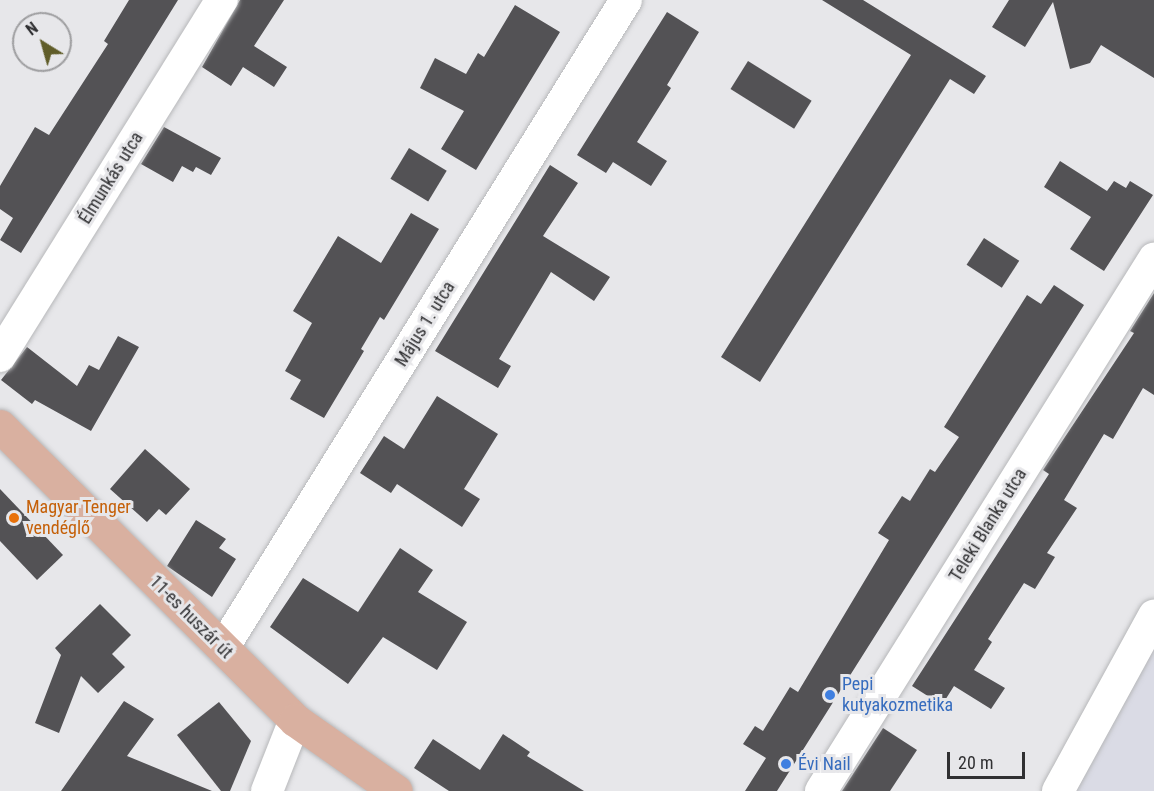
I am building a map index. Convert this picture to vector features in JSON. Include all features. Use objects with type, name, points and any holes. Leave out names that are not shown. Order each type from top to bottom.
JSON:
[{"type":"main road","name":"11-es huszár út","points":[[1,428],[295,720],[396,791]]},
{"type":"street","name":"Élmunkás utca","points":[[0,356],[222,0]]},
{"type":"street","name":"Május 1. utca","points":[[223,648],[626,0]]},
{"type":"street","name":"Teleki Blanka utca","points":[[821,791],[1154,259]]},
{"type":"street","points":[[1058,791],[1154,616]]},
{"type":"street","points":[[267,791],[295,720]]},
{"type":"shaded area","points":[[1154,600],[1154,791],[1050,791]]},
{"type":"building","points":[[129,0],[178,0],[21,253],[0,240],[13,218],[0,209],[0,186],[35,127],[49,135],[108,44],[104,41]]},
{"type":"building","points":[[240,0],[284,0],[254,46],[287,67],[274,87],[243,67],[231,86],[202,67]]},
{"type":"building","points":[[822,0],[863,0],[986,76],[974,94],[950,79],[760,382],[721,357],[911,55]]},
{"type":"building","points":[[1009,0],[1154,0],[1154,78],[1101,45],[1090,63],[1070,69],[1053,2],[1025,47],[992,27]]},
{"type":"building","points":[[515,5],[560,32],[476,170],[441,149],[464,111],[420,88],[435,58],[466,74],[478,53],[484,57]]},
{"type":"building","points":[[667,12],[699,32],[667,85],[671,88],[637,142],[667,161],[651,186],[613,162],[606,173],[577,155]]},
{"type":"building","points":[[748,61],[812,101],[794,129],[731,89]]},
{"type":"building","points":[[164,127],[221,158],[211,175],[196,167],[193,172],[182,166],[173,182],[141,164]]},
{"type":"building","points":[[409,148],[447,171],[428,202],[390,179]]},
{"type":"building","points":[[1060,161],[1107,191],[1114,181],[1126,188],[1130,181],[1153,195],[1104,271],[1070,249],[1091,217],[1044,187]]},
{"type":"building","points":[[550,165],[578,183],[543,236],[610,277],[594,301],[551,272],[499,359],[511,366],[498,388],[435,351]]},
{"type":"building","points":[[411,213],[439,229],[384,320],[380,317],[361,349],[364,351],[324,418],[290,399],[301,380],[285,371],[312,323],[293,311],[338,236],[381,263]]},
{"type":"building","points":[[984,238],[1019,261],[1002,288],[967,265]]},
{"type":"building","points":[[1054,285],[1084,305],[777,791],[745,791],[766,758],[743,744],[755,726],[763,731],[790,687],[798,692],[889,540],[878,533],[902,496],[910,501],[930,469],[935,472],[959,437],[944,427],[1027,295],[1041,304]]},
{"type":"building","points":[[1154,293],[1154,395],[1143,388],[1113,439],[1104,434],[1064,500],[1077,508],[1047,553],[1055,557],[1035,589],[1024,583],[988,639],[992,642],[974,670],[1005,688],[991,709],[954,686],[942,705],[912,686],[1049,474],[1043,470],[1134,333],[1130,331]]},
{"type":"building","points":[[118,336],[139,347],[91,431],[35,400],[32,404],[1,380],[27,347],[77,386],[89,365],[99,370]]},
{"type":"building","points":[[437,396],[498,434],[464,489],[480,499],[462,527],[397,484],[391,493],[360,473],[384,436],[404,449]]},
{"type":"building","points":[[145,449],[190,489],[166,515],[159,509],[147,522],[110,489]]},
{"type":"building","name":"Magyar Tenger vendéglő","points":[[0,489],[63,555],[37,580],[0,541]]},
{"type":"building","points":[[196,520],[226,539],[219,548],[236,559],[212,597],[167,566]]},
{"type":"building","points":[[400,548],[433,570],[418,592],[467,622],[437,670],[383,637],[348,684],[270,627],[303,578],[358,612]]},
{"type":"building","points":[[100,604],[131,635],[112,654],[125,667],[98,693],[81,676],[59,733],[35,723],[61,655],[55,648]]},
{"type":"building","points":[[124,701],[154,719],[127,756],[212,791],[61,791]]},
{"type":"building","points":[[219,702],[251,741],[230,791],[221,791],[177,735]]},
{"type":"building","points":[[883,728],[917,750],[890,791],[842,791]]},
{"type":"building","points":[[503,734],[530,752],[527,756],[584,791],[449,791],[414,768],[433,739],[480,770]]},
{"type":"place","name":"Magyar Tenger vendéglő","points":[[14,518]]},
{"type":"place","name":"Pepi kutyakozmetika","points":[[830,695]]},
{"type":"place","name":"Évi Nail","points":[[786,764]]}]
